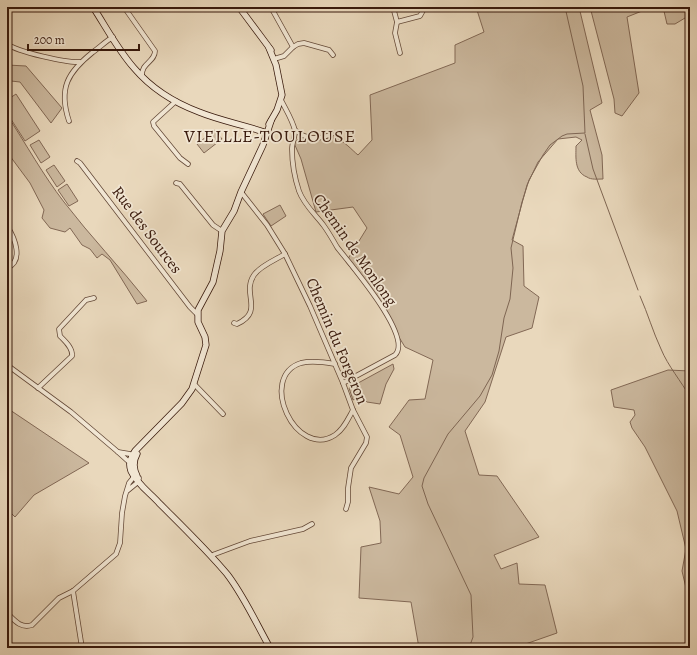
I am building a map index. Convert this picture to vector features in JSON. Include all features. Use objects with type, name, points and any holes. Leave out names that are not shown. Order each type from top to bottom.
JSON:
[{"type":"street","points":[[94,7],[134,69],[162,93],[201,113],[266,133]]},
{"type":"street","points":[[124,7],[156,51],[153,58],[143,67],[134,69]]},
{"type":"street","points":[[239,7],[276,59],[282,95],[281,100],[234,211],[221,231],[220,251],[213,282],[197,314],[198,322],[205,337],[206,345],[194,384],[190,393],[182,403],[147,441],[133,459],[137,479],[227,574],[270,648]]},
{"type":"street","points":[[393,7],[397,22],[395,33],[400,53]]},
{"type":"street","points":[[397,22],[420,16],[426,7]]},
{"type":"street","points":[[273,11],[293,47]]},
{"type":"street","points":[[68,121],[65,103],[66,85],[74,70],[81,62],[113,37]]},
{"type":"street","points":[[276,59],[286,55],[298,44],[304,43],[329,50],[333,55]]},
{"type":"street","points":[[7,44],[19,50],[71,62],[81,62]]},
{"type":"street","points":[[71,62],[74,70]]},
{"type":"street","points":[[142,76],[143,67]]},
{"type":"street","points":[[281,100],[295,130],[301,135],[309,138],[322,138],[332,134]]},
{"type":"street","points":[[176,101],[153,122],[154,126],[180,158],[188,164]]},
{"type":"street","name":"Chemin de Monlong","points":[[295,130],[292,157],[300,192],[307,206],[328,231],[337,246],[375,295],[392,326],[399,345],[398,353],[395,356],[343,383]]},
{"type":"street","name":"Rue des Sources","points":[[77,162],[80,163],[190,307],[197,314]]},
{"type":"street","points":[[176,183],[180,184],[213,225],[221,231]]},
{"type":"street","name":"Chemin du Forgeron","points":[[241,192],[267,225],[285,254],[310,306],[353,410],[365,433],[367,440],[351,468],[348,488],[348,502],[346,508]]},
{"type":"street","points":[[7,226],[15,241],[17,257],[14,264],[7,268]]},
{"type":"street","points":[[234,323],[240,323],[250,314],[252,304],[250,288],[252,277],[260,269],[285,254]]},
{"type":"street","points":[[38,388],[72,356],[71,348],[60,336],[60,329],[86,300],[94,298]]},
{"type":"street","points":[[335,364],[314,362],[302,363],[289,371],[284,380],[282,391],[284,408],[297,429],[306,435],[318,439],[329,438],[336,434],[353,410]]},
{"type":"street","points":[[7,365],[71,412],[118,452],[133,459]]},
{"type":"street","points":[[194,384],[223,414]]},
{"type":"street","points":[[118,452],[133,459]]},
{"type":"street","points":[[7,612],[19,624],[29,626],[32,625],[59,598],[73,590],[113,557],[118,550],[121,536],[123,506],[129,483],[137,479]]},
{"type":"street","points":[[211,556],[250,542],[304,529],[312,524]]},
{"type":"street","points":[[73,590],[82,648]]},
{"type":"shaded area","points":[[476,7],[579,7],[602,103],[590,110],[602,155],[603,179],[590,179],[580,172],[577,164],[576,146],[582,140],[576,137],[558,139],[538,162],[527,185],[512,240],[523,246],[524,286],[539,297],[532,328],[506,337],[485,402],[465,431],[479,475],[497,476],[539,537],[494,555],[501,569],[517,563],[519,584],[545,585],[557,633],[514,648],[419,648],[411,602],[359,598],[361,547],[381,543],[380,521],[369,487],[399,494],[413,477],[400,435],[389,427],[409,400],[425,399],[433,360],[405,347],[373,295],[346,262],[367,228],[353,207],[316,212],[301,159],[294,143],[308,136],[337,139],[358,155],[372,140],[370,95],[455,63],[455,45],[484,32]]},
{"type":"shaded area","points":[[590,7],[652,7],[627,17],[639,93],[622,116],[615,113],[614,99]]},
{"type":"shaded area","points":[[663,7],[690,7],[690,15],[675,24],[667,24]]},
{"type":"shaded area","points":[[7,65],[26,66],[62,108],[51,123],[20,82],[11,81],[7,84]]},
{"type":"shaded area","points":[[16,94],[40,131],[25,141],[7,113],[7,100]]},
{"type":"shaded area","points":[[7,115],[56,192],[147,301],[137,304],[110,260],[102,254],[97,258],[90,249],[82,245],[70,228],[65,232],[50,228],[42,218],[44,210],[30,183],[7,152]]},
{"type":"shaded area","points":[[215,130],[222,139],[204,153],[197,144]]},
{"type":"shaded area","points":[[39,140],[50,157],[41,163],[30,145]]},
{"type":"shaded area","points":[[54,165],[65,181],[57,187],[46,170]]},
{"type":"shaded area","points":[[67,184],[78,201],[69,206],[58,190]]},
{"type":"shaded area","points":[[280,205],[286,216],[271,226],[263,214]]},
{"type":"shaded area","points":[[393,364],[394,369],[386,384],[380,404],[367,402],[360,396],[353,400],[349,388]]},
{"type":"shaded area","points":[[668,370],[690,371],[690,605],[682,571],[686,549],[677,511],[645,447],[632,428],[630,422],[635,415],[634,410],[614,407],[611,390]]},
{"type":"shaded area","points":[[7,408],[89,463],[34,495],[15,517],[7,509]]},
{"type":"waterway","points":[[469,648],[473,637],[471,595],[428,504],[422,486],[424,478],[448,434],[480,396],[492,375],[499,351],[504,318],[510,299],[513,268],[511,248],[529,180],[550,145],[567,134],[585,133],[583,86],[565,7]]},
{"type":"waterway","points":[[585,134],[593,169],[638,290]]},
{"type":"waterway","points":[[640,296],[664,355],[690,397]]},
{"type":"district","name":"VIEILLE-TOULOUSE","points":[[270,136]]}]
